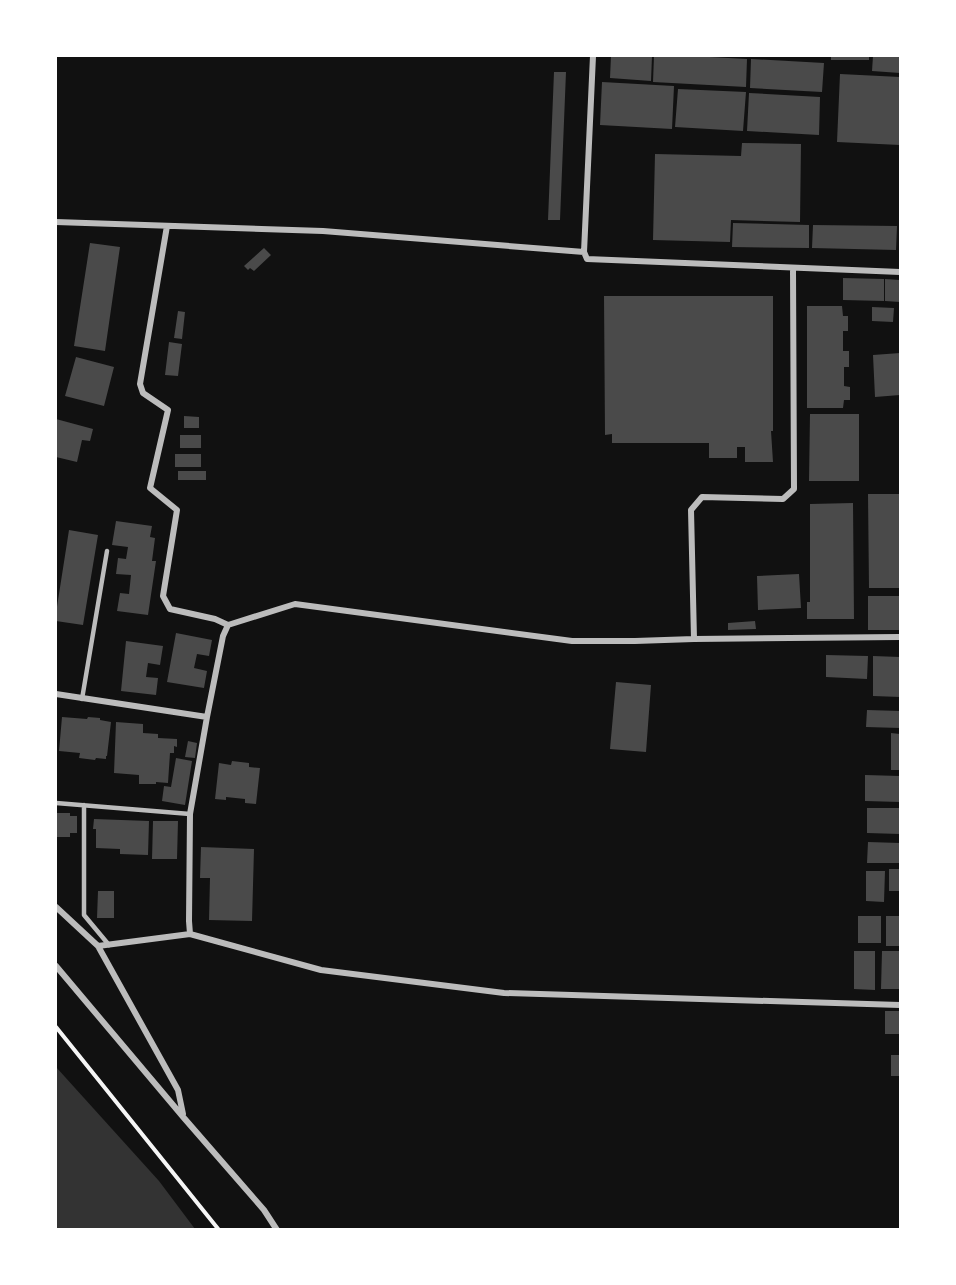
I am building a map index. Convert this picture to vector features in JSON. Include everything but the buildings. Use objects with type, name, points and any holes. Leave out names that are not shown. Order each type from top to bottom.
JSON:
[{"type":"street","points":[[593,56],[584,252],[587,260],[900,272]]},
{"type":"street","points":[[56,222],[323,231],[584,252]]},
{"type":"street","points":[[167,226],[140,384],[143,393],[168,410],[150,488],[177,510],[163,596],[170,609],[215,619],[228,625],[295,604],[572,641],[900,637]]},
{"type":"street","points":[[694,639],[691,510],[702,497],[783,499],[794,489],[793,268]]},
{"type":"street","points":[[190,934],[190,814],[223,636],[228,625]]},
{"type":"street","points":[[56,694],[207,717]]},
{"type":"street","points":[[56,907],[98,946],[178,1090],[184,1118]]},
{"type":"street","points":[[98,946],[190,934],[321,970],[504,993],[900,1005]]},
{"type":"street","points":[[56,966],[264,1210],[277,1230]]},
{"type":"lane","points":[[82,699],[106,551]]},
{"type":"lane","points":[[56,803],[190,814]]},
{"type":"lane","points":[[84,805],[84,915],[108,945]]},
{"type":"path","points":[[56,1027],[219,1230]]},
{"type":"shaded area","points":[[56,1067],[159,1181],[195,1229],[56,1229]]}]
